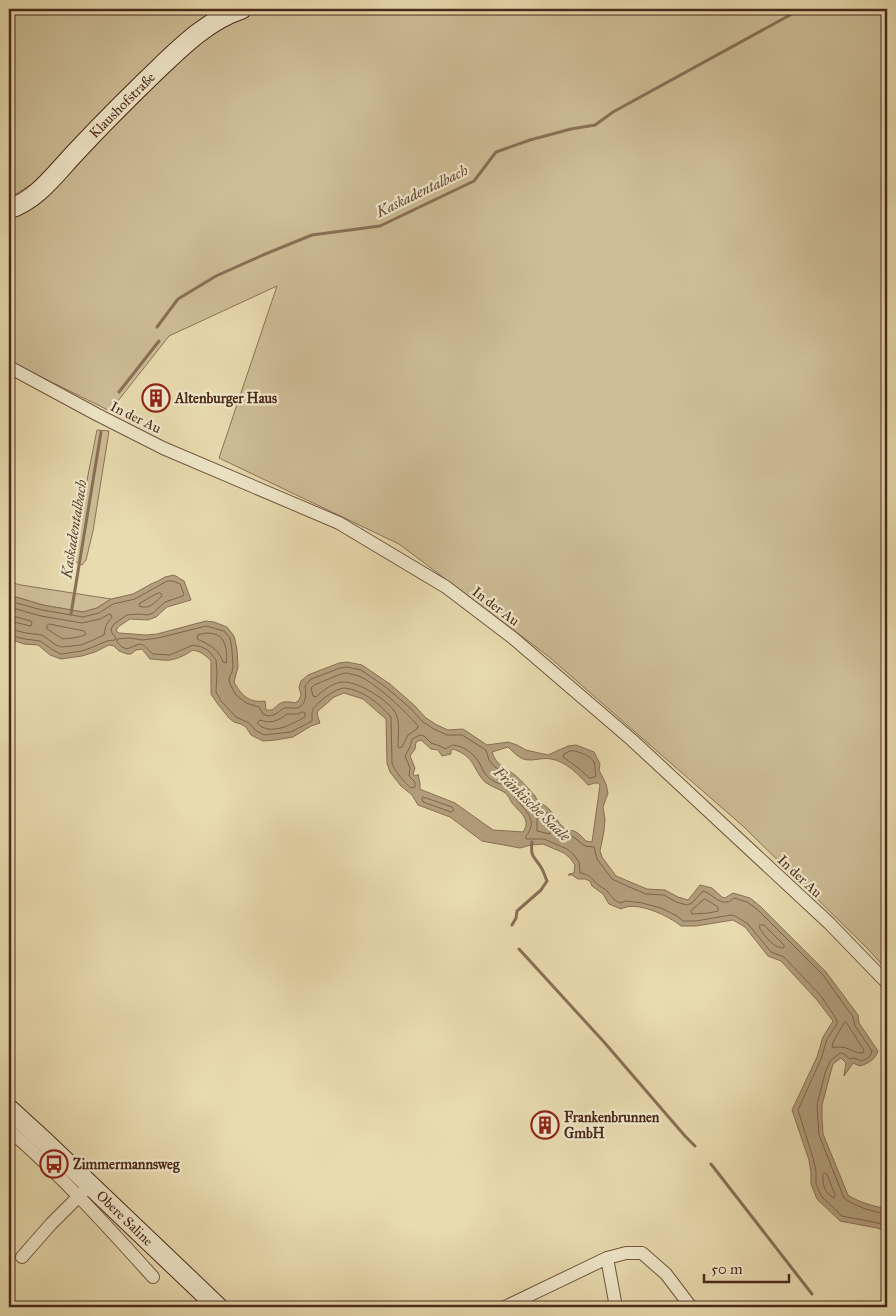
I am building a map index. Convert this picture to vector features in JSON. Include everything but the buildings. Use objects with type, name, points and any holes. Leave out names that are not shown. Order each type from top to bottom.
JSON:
[{"type":"main road","name":"Klaushofstraße","points":[[9,209],[18,206],[38,192],[102,124],[188,42],[228,13],[242,9]]},
{"type":"main road","name":"Obere Saline","points":[[9,1109],[44,1141],[84,1191],[218,1307]]},
{"type":"street","name":"In der Au","points":[[9,367],[163,448],[339,523],[446,587],[513,638],[632,740],[829,923],[887,983]]},
{"type":"street","name":"Obere Saline","points":[[9,1130],[84,1191],[153,1277]]},
{"type":"street","points":[[22,1257],[84,1191]]},
{"type":"street","points":[[505,1307],[607,1258],[626,1253],[642,1253],[666,1274],[691,1307]]},
{"type":"street","points":[[607,1258],[616,1307]]},
{"type":"shaded area","points":[[9,9],[226,9],[99,120],[32,184],[9,198]]},
{"type":"shaded area","points":[[260,9],[887,9],[887,970],[744,827],[548,656],[399,544],[219,458],[277,286],[169,336],[110,411],[9,361],[9,214],[41,196],[205,37]]},
{"type":"shaded area","points":[[97,430],[109,431],[93,531],[86,560],[82,565],[74,561]]},
{"type":"shaded area","points":[[9,582],[111,599],[97,608],[83,612],[43,605],[9,595]]},
{"type":"water","name":"Fränkische Saale","points":[[174,575],[184,581],[191,600],[167,607],[156,617],[148,620],[130,619],[118,627],[116,631],[119,633],[146,635],[157,634],[206,621],[227,627],[234,636],[237,649],[238,667],[234,682],[246,698],[255,701],[265,701],[266,710],[273,709],[283,702],[295,703],[301,695],[299,687],[301,681],[308,675],[339,663],[347,662],[362,665],[390,684],[426,718],[437,725],[448,730],[463,729],[487,745],[508,742],[526,750],[548,755],[568,746],[576,745],[594,752],[600,764],[599,770],[608,793],[603,807],[605,819],[600,851],[602,857],[616,876],[647,889],[665,890],[688,900],[700,885],[712,888],[725,898],[733,893],[750,898],[826,972],[858,1015],[859,1023],[878,1051],[873,1059],[866,1064],[860,1066],[853,1063],[844,1076],[846,1063],[841,1058],[833,1064],[822,1105],[823,1134],[848,1195],[862,1202],[887,1209],[887,1232],[877,1228],[840,1221],[817,1199],[811,1184],[809,1160],[792,1110],[817,1057],[823,1037],[833,1021],[817,1000],[781,961],[768,956],[745,927],[733,920],[696,926],[681,926],[652,910],[635,906],[621,909],[609,904],[603,894],[592,886],[590,881],[568,875],[574,873],[575,865],[564,853],[543,844],[520,848],[482,841],[450,817],[418,805],[412,795],[401,786],[390,772],[387,763],[386,719],[363,699],[344,693],[334,697],[318,711],[320,723],[293,737],[263,741],[251,735],[246,727],[229,718],[217,703],[211,694],[211,661],[200,652],[193,650],[170,660],[150,659],[142,649],[127,654],[109,645],[82,656],[61,659],[50,655],[38,645],[24,644],[9,639],[9,595],[43,605],[83,612],[97,608],[111,599],[133,594],[165,577]],"holes":[[[421,740],[431,749],[438,750],[442,756],[451,754],[453,749],[466,756],[485,782],[506,793],[524,816],[526,823],[523,832],[493,830],[455,803],[420,789],[418,774],[416,776],[413,774],[415,768],[410,756],[415,749],[416,742]],[[508,747],[523,759],[548,759],[562,762],[588,785],[595,783],[600,785],[592,842],[586,841],[574,831],[565,829],[549,809],[515,775],[499,763],[492,752]]]},
{"type":"waterway","name":"Kaskadentalbach","points":[[157,327],[178,299],[216,276],[312,235],[380,226],[474,181],[496,152],[530,140],[595,125],[613,112],[801,9]]},
{"type":"waterway","name":"Kaskadentalbach","points":[[119,392],[159,341]]},
{"type":"waterway","name":"Kaskadentalbach","points":[[71,614],[101,432]]},
{"type":"waterway","points":[[512,925],[517,911],[541,890],[547,881],[543,870],[532,855],[532,842]]},
{"type":"waterway","points":[[519,949],[695,1146]]},
{"type":"waterway","points":[[711,1164],[812,1294]]},
{"type":"place","name":"Altenburger Haus","points":[[156,398]]},
{"type":"place","name":"Frankenbrunnen GmbH","points":[[545,1125]]},
{"type":"place","name":"Zimmermannsweg","points":[[54,1164]]}]
